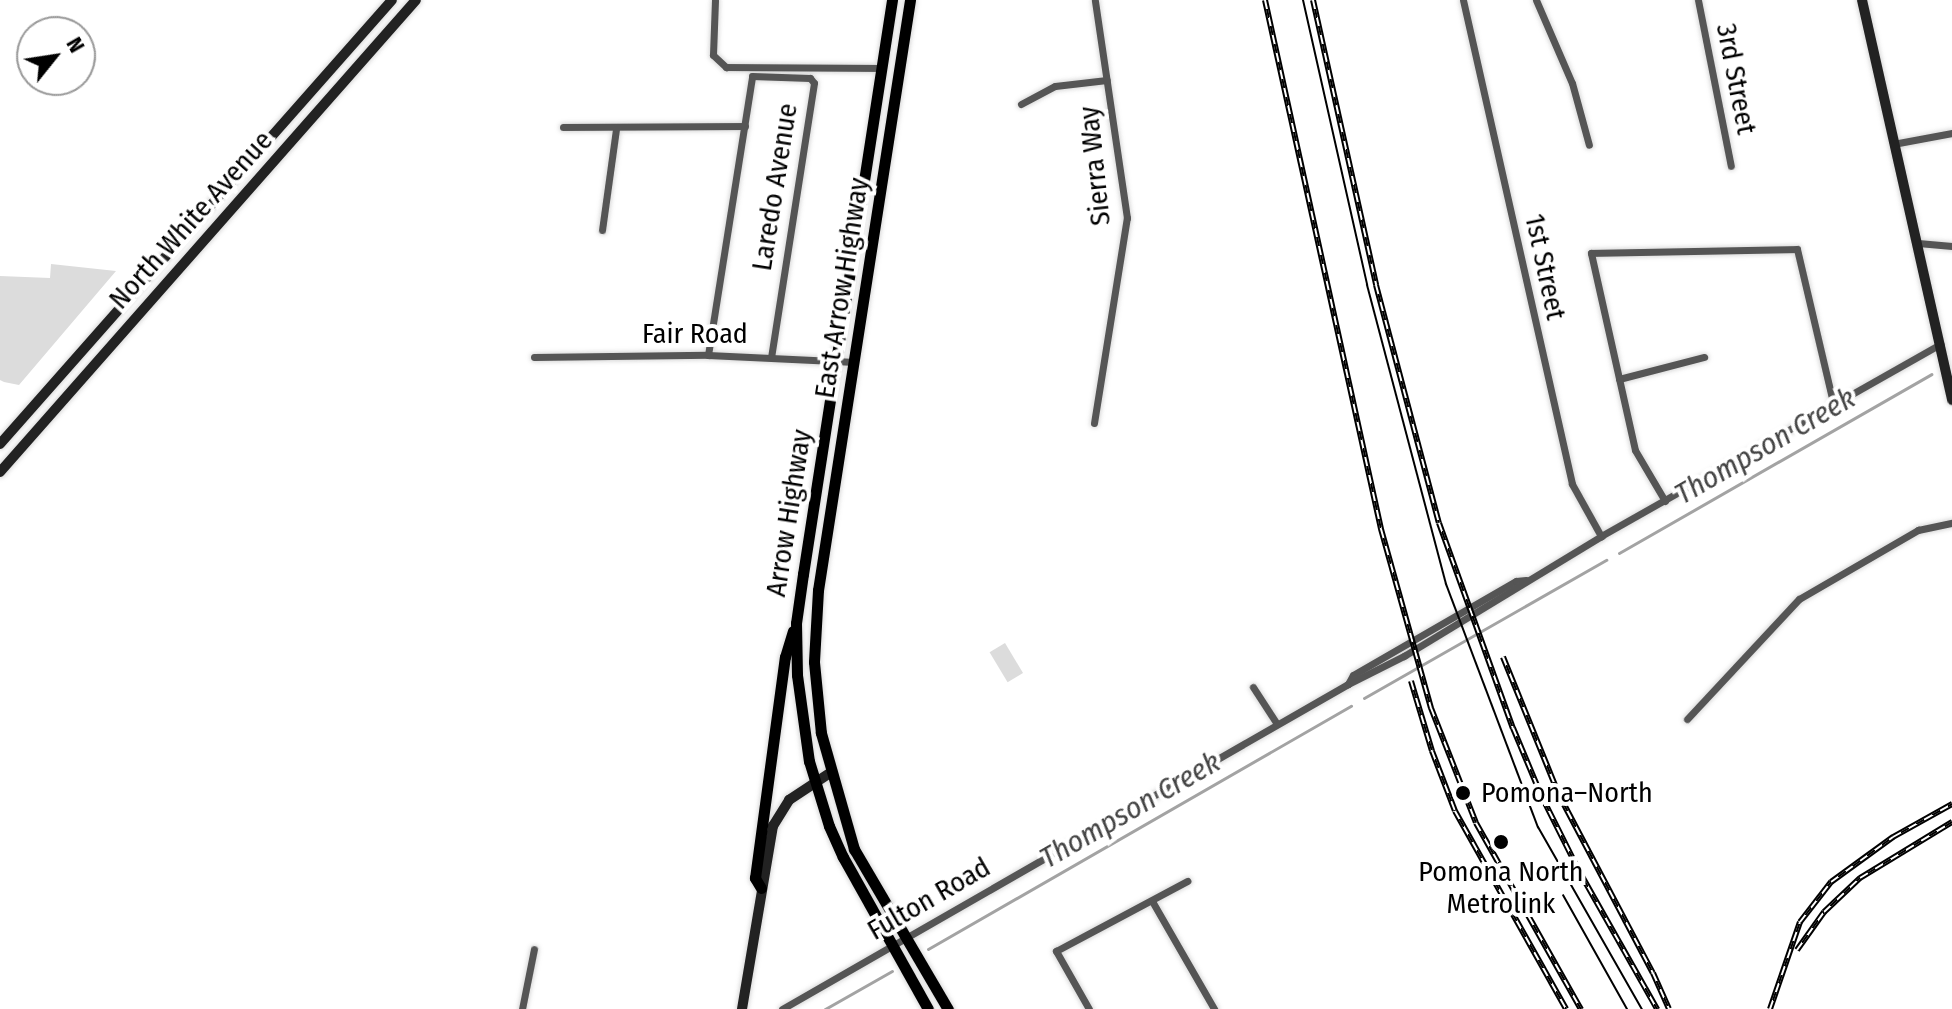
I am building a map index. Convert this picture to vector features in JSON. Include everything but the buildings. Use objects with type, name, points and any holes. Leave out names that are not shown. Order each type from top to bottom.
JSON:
[{"type":"main road","name":"North White Avenue","points":[[0,444],[392,0]]},
{"type":"main road","name":"North White Avenue","points":[[0,472],[416,0]]},
{"type":"main road","name":"Arrow Highway","points":[[892,0],[884,68],[796,623],[799,708],[815,782],[843,857],[928,1009]]},
{"type":"main road","name":"East Arrow Highway","points":[[830,773],[816,692],[815,624],[910,0]]},
{"type":"main road","points":[[1862,0],[1952,400]]},
{"type":"main road","points":[[761,888],[755,878],[785,657],[796,623]]},
{"type":"main road","points":[[742,1009],[773,826],[789,800],[830,773],[854,849],[948,1009]]},
{"type":"street","points":[[715,0],[713,55],[726,67],[884,68]]},
{"type":"street","name":"Sierra Way","points":[[1094,423],[1127,218],[1095,0]]},
{"type":"street","name":"1st Street","points":[[1463,0],[1572,484],[1601,536]]},
{"type":"street","points":[[1536,0],[1572,83],[1589,145]]},
{"type":"street","name":"3rd Street","points":[[1698,0],[1731,166]]},
{"type":"street","name":"Laredo Avenue","points":[[708,355],[752,76],[810,78],[814,83],[771,357]]},
{"type":"street","points":[[1021,104],[1055,86],[1107,80]]},
{"type":"street","points":[[563,127],[745,126]]},
{"type":"street","points":[[602,230],[616,129]]},
{"type":"street","points":[[1893,144],[1952,133]]},
{"type":"street","points":[[1918,243],[1952,246]]},
{"type":"street","points":[[1665,501],[1635,450],[1591,253],[1797,249],[1833,402]]},
{"type":"street","name":"Fulton Road","points":[[782,1009],[1277,724],[1404,656],[1522,587],[1526,580],[1601,536],[1940,344]]},
{"type":"street","name":"Fair Road","points":[[534,357],[708,355],[855,362]]},
{"type":"street","points":[[1619,379],[1704,357]]},
{"type":"street","points":[[1687,719],[1799,599],[1918,530],[1952,523]]},
{"type":"street","points":[[796,623],[815,624]]},
{"type":"street","points":[[1253,687],[1277,724]]},
{"type":"street","points":[[1089,1009],[1056,951],[1187,881]]},
{"type":"street","points":[[1152,901],[1214,1009]]},
{"type":"street","points":[[522,1009],[534,949]]},
{"type":"shaded area","points":[[51,264],[116,271],[19,385],[4,382],[0,380],[0,276],[50,278]]},
{"type":"shaded area","points":[[1005,643],[1023,673],[1008,682],[990,652]]},
{"type":"waterway","name":"Thompson Creek","points":[[1619,553],[1931,374]]},
{"type":"waterway","name":"Thompson Creek","points":[[1364,698],[1606,560]]},
{"type":"waterway","name":"Thompson Creek","points":[[928,949],[1351,706]]},
{"type":"waterway","name":"Thompson Creek","points":[[825,1009],[892,971]]},
{"type":"tram line","points":[[1303,0],[1367,285],[1446,584],[1538,827],[1642,1009]]},
{"type":"tram line","points":[[1563,895],[1627,1009]]},
{"type":"railway","points":[[1265,0],[1381,529],[1431,708],[1476,823],[1581,1009]]},
{"type":"railway","points":[[1313,0],[1376,285],[1439,523],[1513,728],[1541,795],[1579,871],[1657,1009]]},
{"type":"railway","points":[[1503,657],[1559,795],[1669,1009]]},
{"type":"railway","points":[[1411,681],[1432,751],[1455,811],[1566,1009]]},
{"type":"railway","points":[[1770,1009],[1800,922],[1831,882],[1893,837],[1952,804]]},
{"type":"railway","points":[[1797,950],[1824,912],[1860,878],[1952,822]]},
{"type":"place","name":"Pomona–North","points":[[1463,793]]},
{"type":"place","name":"Pomona North Metrolink","points":[[1501,842]]}]
